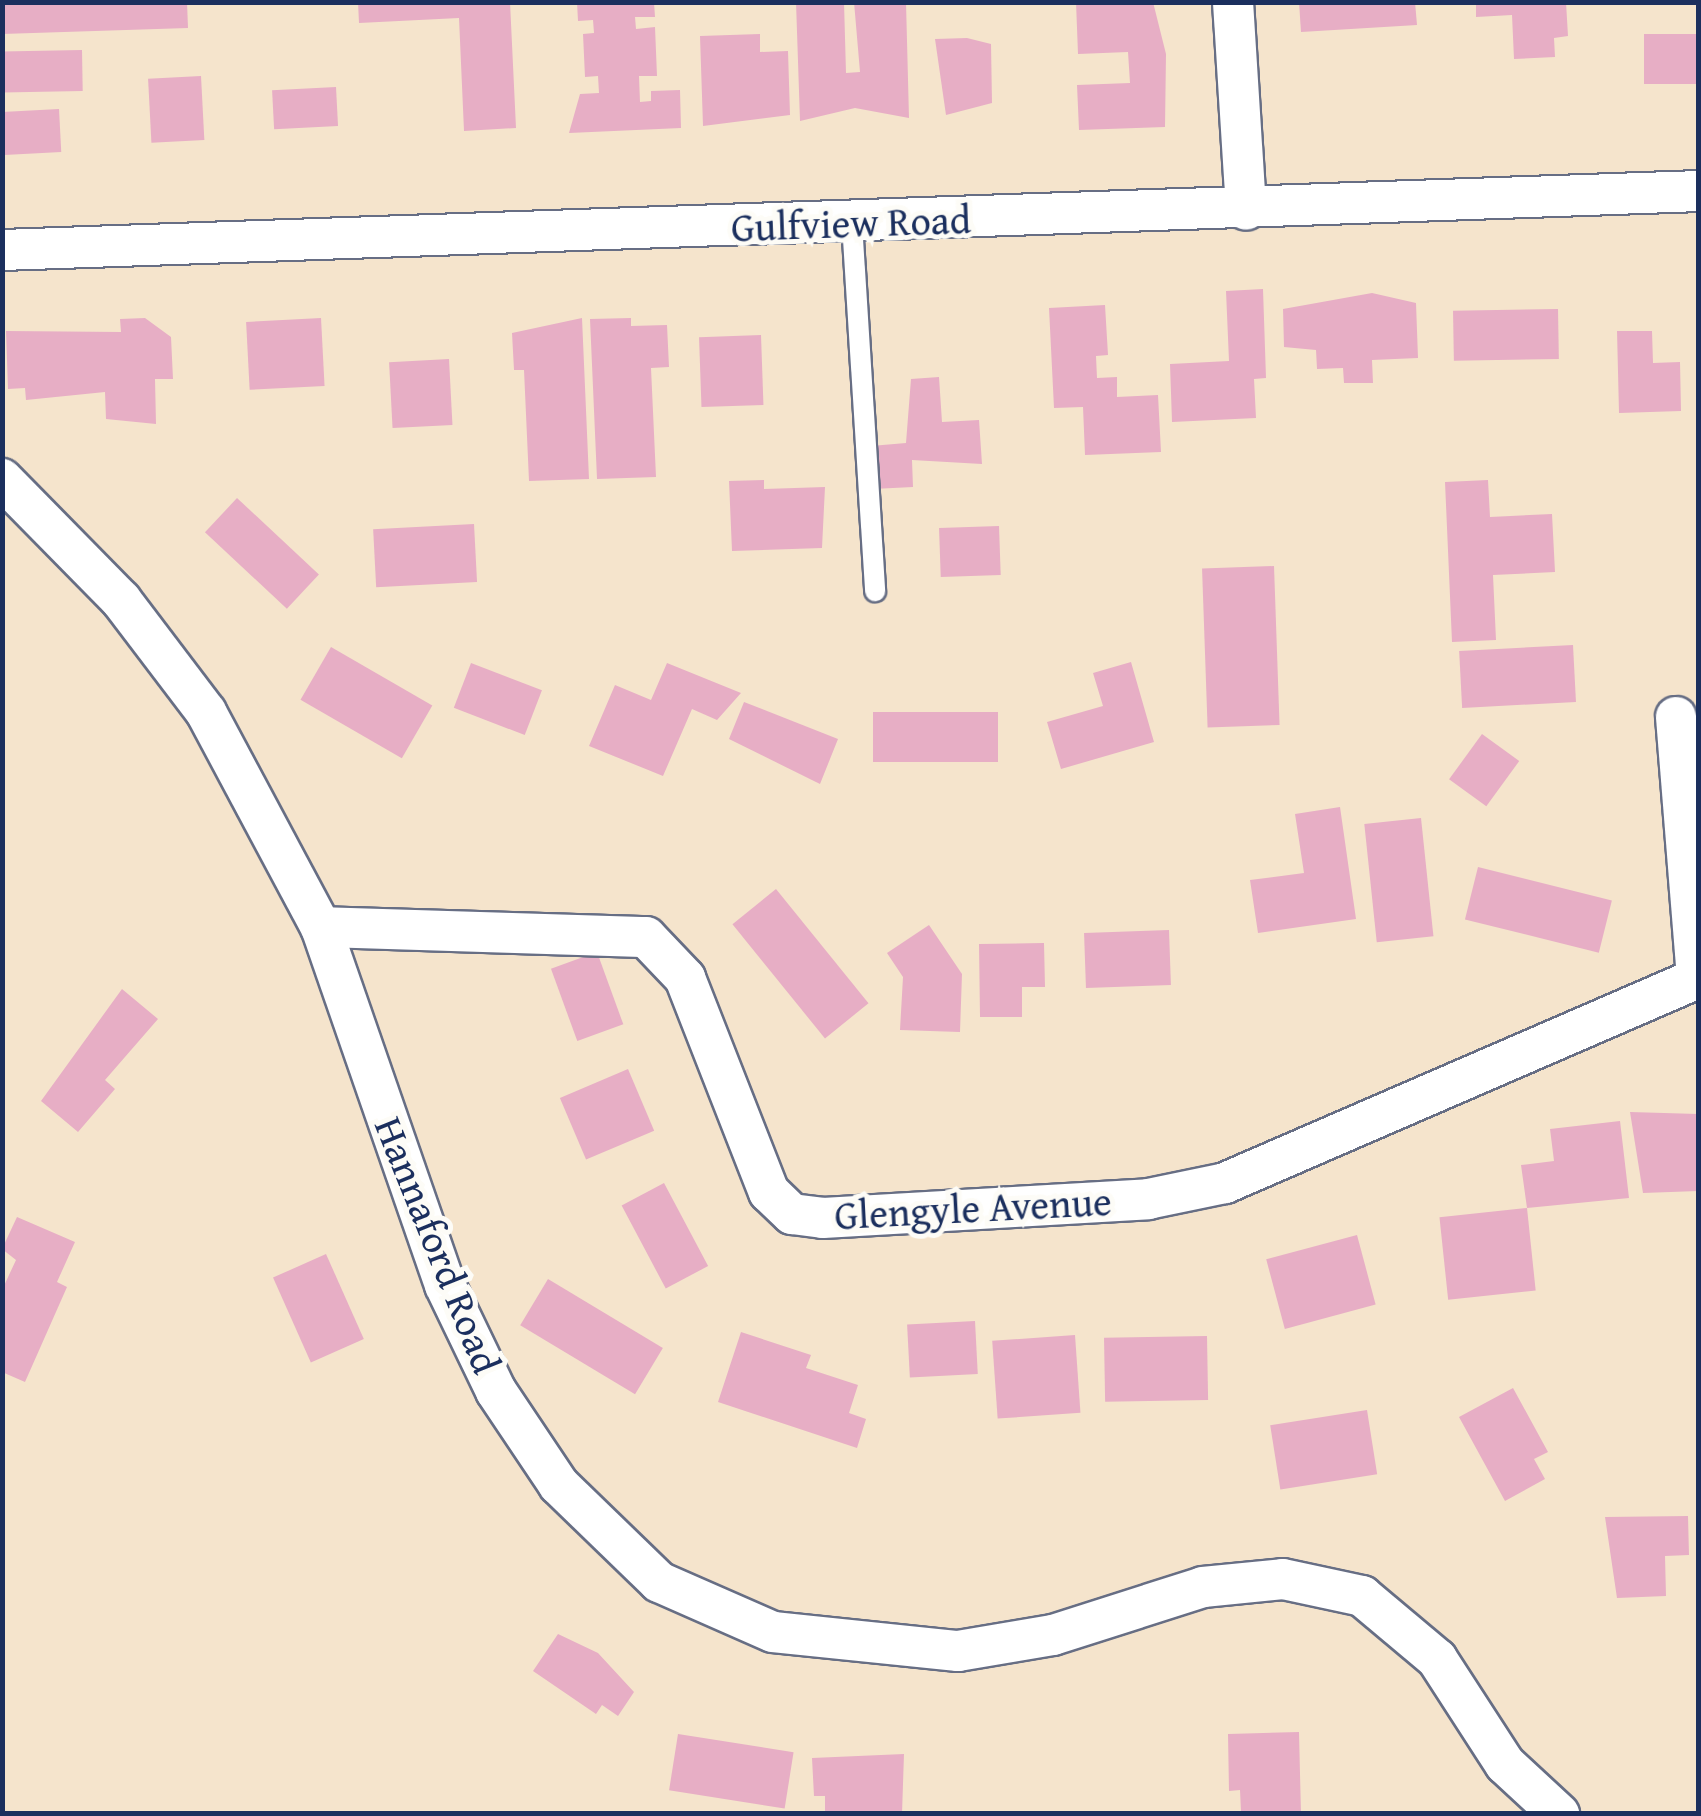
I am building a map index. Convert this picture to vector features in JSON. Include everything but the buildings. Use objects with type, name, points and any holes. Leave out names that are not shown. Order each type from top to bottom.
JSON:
[{"type":"street","points":[[1233,2],[1246,210]]},
{"type":"street","name":"Gulfview Road","points":[[2,250],[1246,210],[1698,191]]},
{"type":"street","name":"Hannaford Road","points":[[2,478],[121,600],[206,712],[321,927],[445,1285],[496,1391],[560,1484],[659,1582],[773,1632],[958,1652],[1052,1635],[1203,1587],[1283,1578],[1362,1596],[1437,1659],[1505,1764],[1558,1814]]},
{"type":"street","name":"Glengyle Avenue","points":[[321,927],[646,937],[685,978],[768,1192],[792,1214],[823,1218],[1148,1199],[1225,1182],[1698,979],[1676,716]]},
{"type":"lane","points":[[852,223],[875,592]]}]
